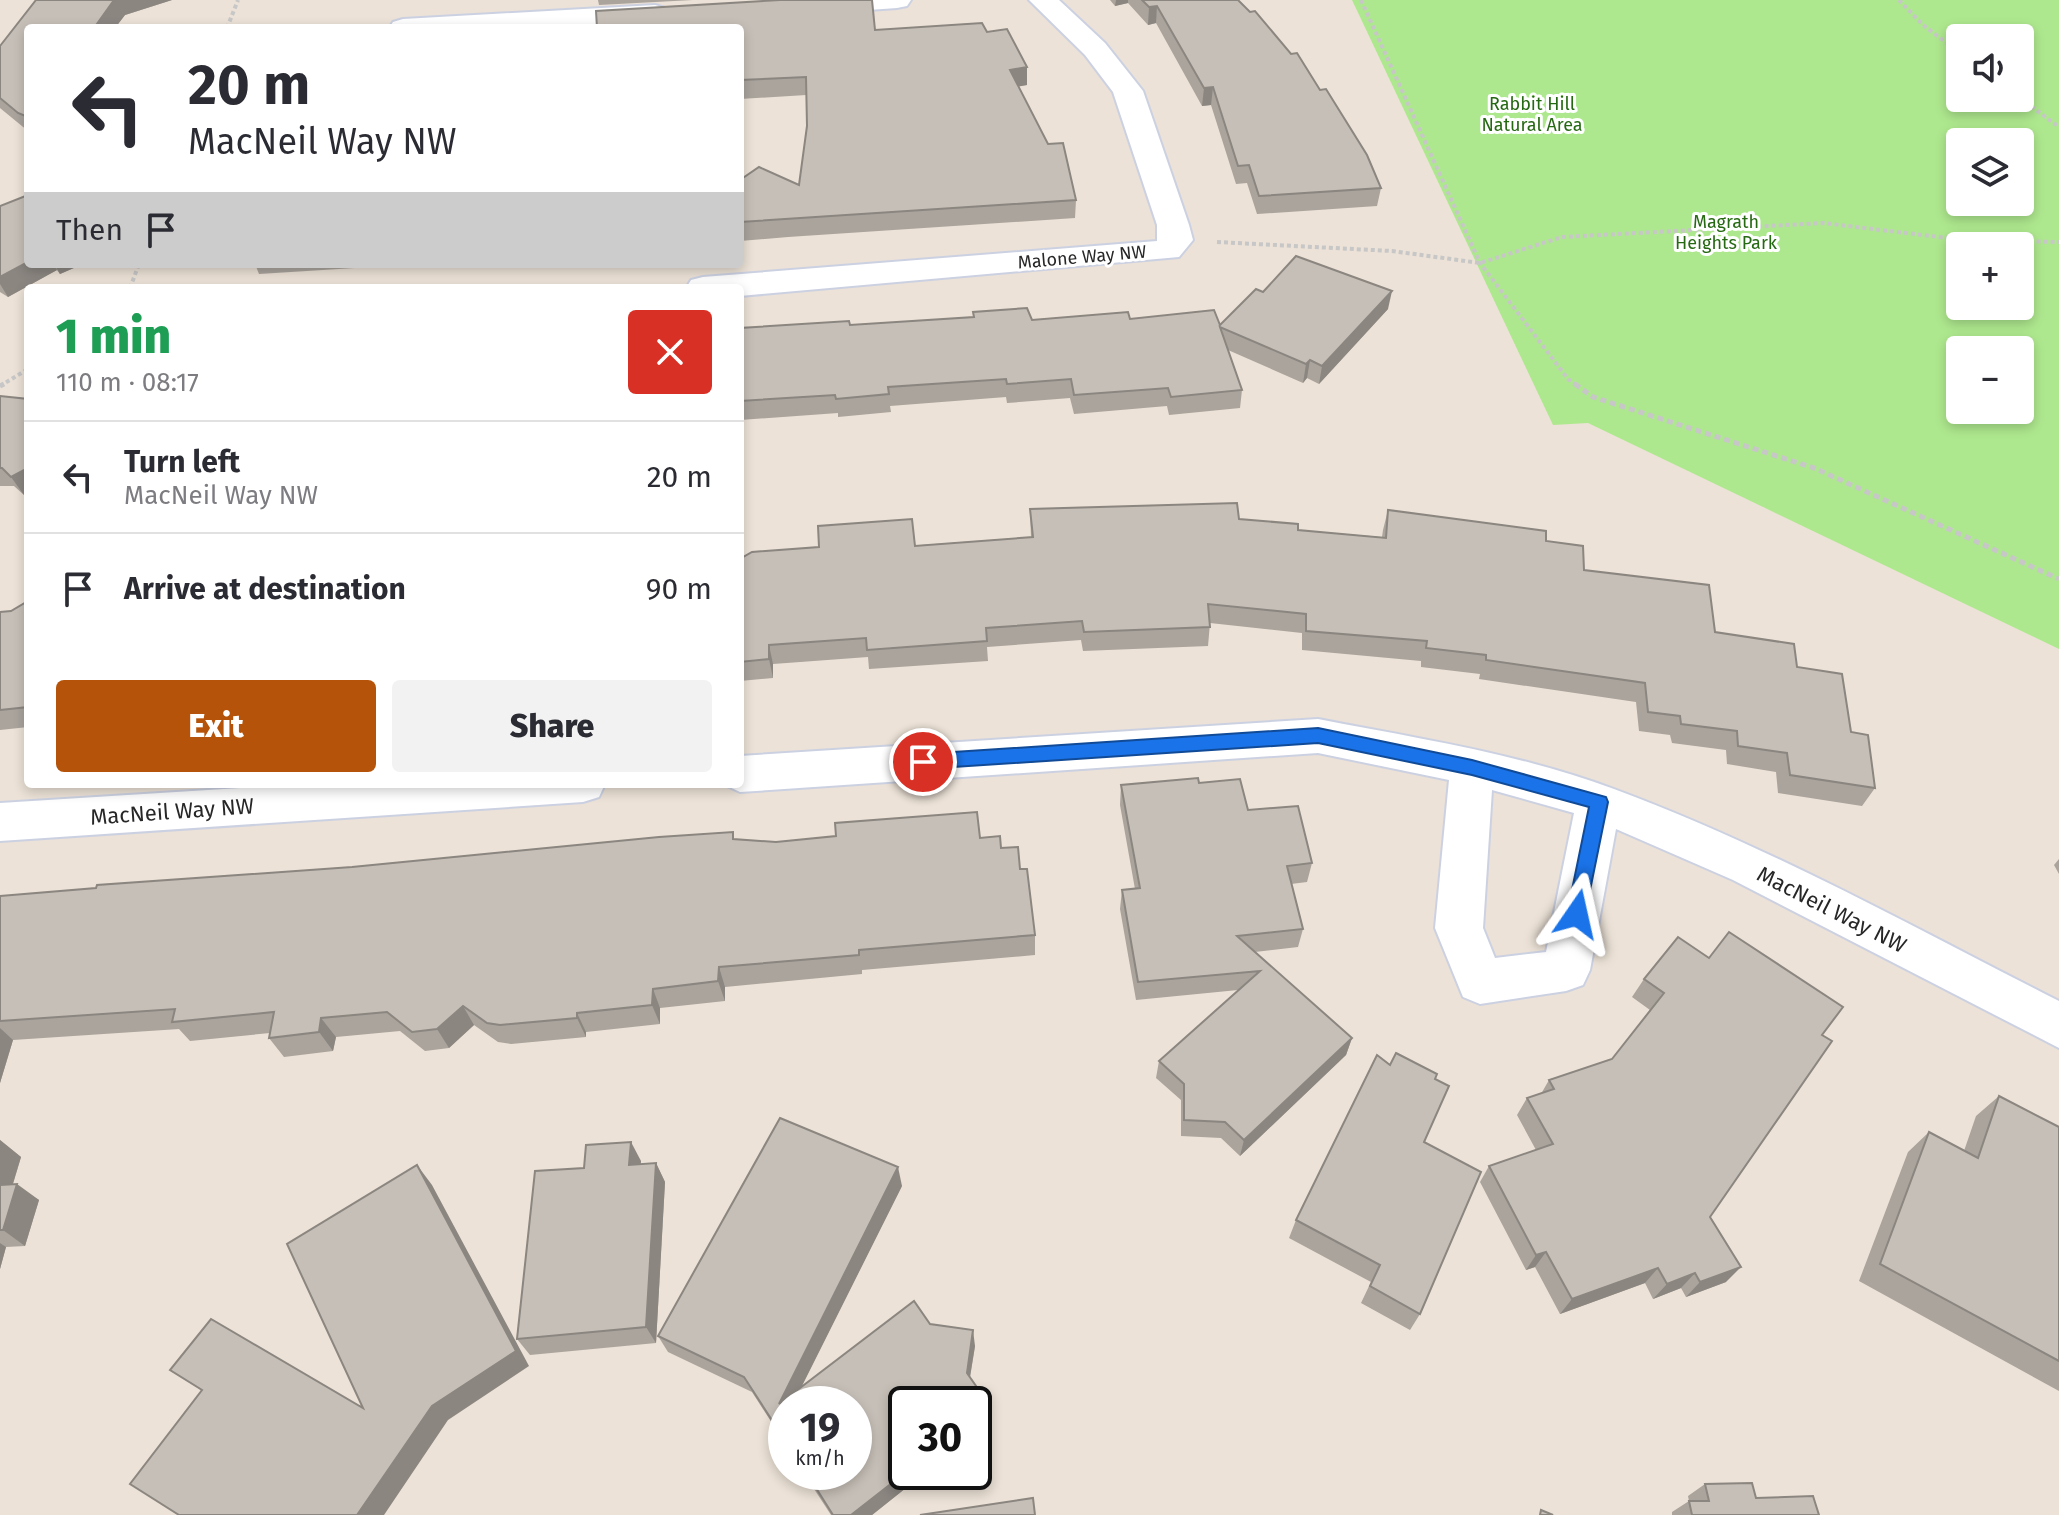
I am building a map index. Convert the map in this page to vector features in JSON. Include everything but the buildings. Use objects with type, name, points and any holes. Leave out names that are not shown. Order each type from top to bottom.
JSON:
[{"type":"street","points":[[777,8],[897,0]]},
{"type":"street","name":"Malone Way NW","points":[[744,285],[1167,250],[1176,240],[1128,91],[1095,49],[1043,0]]},
{"type":"street","points":[[478,24],[684,13]]},
{"type":"street","name":"MacNeil Way NW","points":[[744,774],[1318,736],[1472,767],[1599,802],[1749,866],[2059,1026]]},
{"type":"street","points":[[1472,767],[1459,928],[1480,982],[1566,970],[1599,802]]},
{"type":"street","name":"MacNeil Way NW","points":[[0,822],[522,788]]},
{"type":"path","points":[[229,24],[238,0]]},
{"type":"path","points":[[1361,0],[1480,263],[1568,379],[1593,397],[1814,468],[2059,579]]},
{"type":"path","points":[[1899,0],[1923,25],[1946,42]]},
{"type":"path","points":[[2034,108],[2059,127]]},
{"type":"path","points":[[1176,240],[1392,251],[1480,263],[1562,237],[1823,223],[1964,240],[2059,242]]},
{"type":"path","points":[[0,386],[24,371]]},
{"type":"green space","name":"Magrath Heights Park","points":[[1352,0],[2059,0],[2059,649],[1588,423],[1553,425]]},
{"type":"route","points":[[923,762],[1318,736],[1472,767],[1599,802],[1577,914]]},
{"type":"park label","name":"Rabbit Hill Natural Area","points":[[1532,114]]}]
